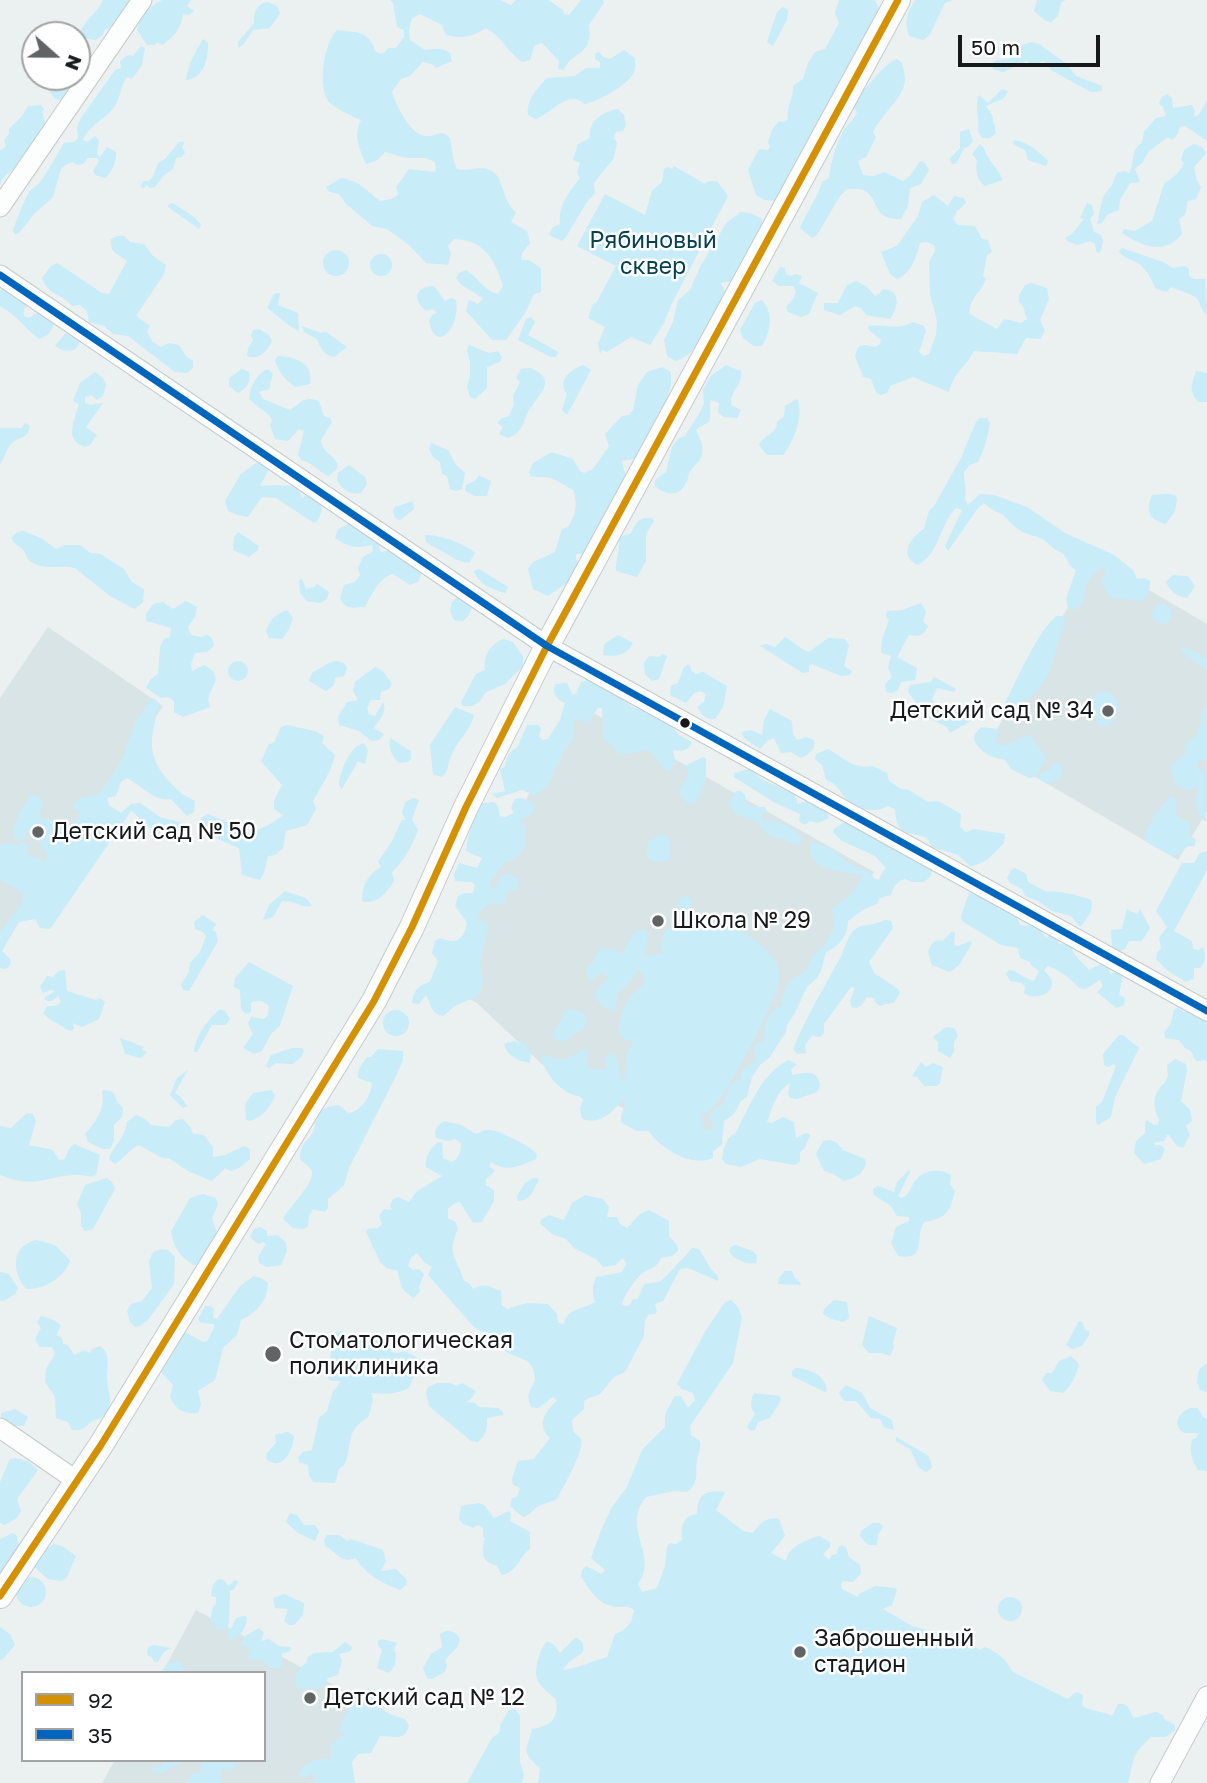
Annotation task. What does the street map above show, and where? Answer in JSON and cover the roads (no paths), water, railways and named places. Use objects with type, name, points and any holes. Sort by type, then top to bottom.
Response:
[{"type":"main road","points":[[0,1596],[77,1481],[374,1001],[412,927],[469,801],[547,646],[898,0]]},
{"type":"street","points":[[0,207],[142,0]]},
{"type":"street","points":[[0,275],[547,646],[1207,1011]]},
{"type":"street","points":[[0,1428],[77,1481]]},
{"type":"street","points":[[1160,1783],[1207,1696]]},
{"type":"place","name":"Детский сад № 34","points":[[1108,711]]},
{"type":"place","name":"Детский сад № 50","points":[[38,832]]},
{"type":"place","name":"Школа № 29","points":[[658,921]]},
{"type":"place","name":"Стоматологическая поликлиника","points":[[273,1354]]},
{"type":"place","name":"Заброшенный стадион","points":[[800,1652]]},
{"type":"place","name":"Детский сад № 12","points":[[310,1698]]},
{"type":"park label","name":"Рябиновый сквер","points":[[653,254]]}]
